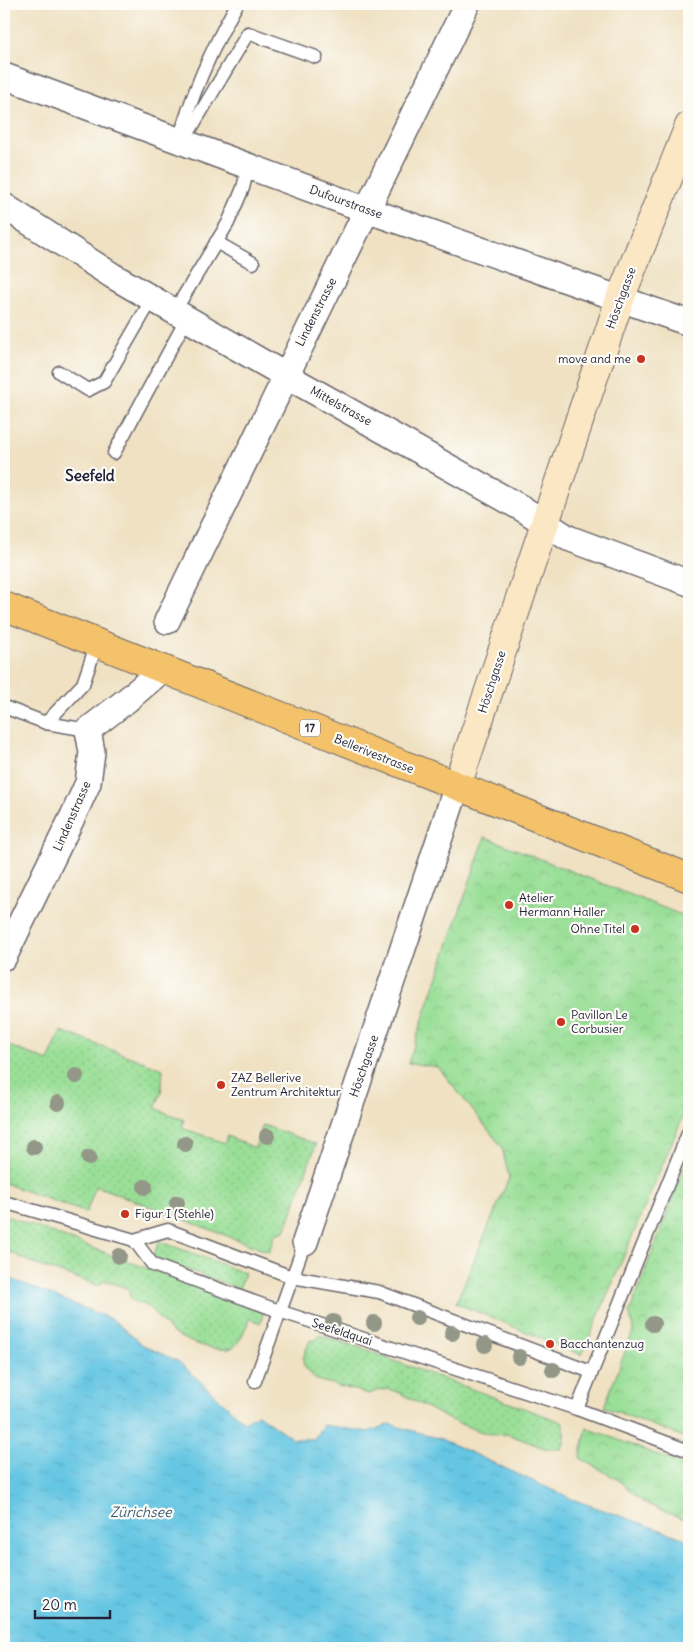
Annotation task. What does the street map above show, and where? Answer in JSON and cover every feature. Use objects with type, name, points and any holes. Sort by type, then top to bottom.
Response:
[{"type":"main road","name":"Höschgasse","points":[[457,786],[620,299],[689,126]]},
{"type":"main road","name":"Bellerivestrasse","points":[[4,606],[689,878]]},
{"type":"street","name":"Lindenstrasse","points":[[167,621],[467,4]]},
{"type":"street","name":"Dufourstrasse","points":[[4,76],[367,210],[689,323]]},
{"type":"street","name":"Mittelstrasse","points":[[4,206],[152,299],[515,504],[568,538],[689,583]]},
{"type":"street","points":[[88,730],[128,700],[164,669]]},
{"type":"street","name":"Lindenstrasse","points":[[4,957],[88,783],[92,752],[88,730]]},
{"type":"street","name":"Höschgasse","points":[[305,1242],[457,786]]},
{"type":"lane","points":[[181,142],[192,97],[217,40],[237,4]]},
{"type":"lane","points":[[181,142],[248,32],[316,57]]},
{"type":"lane","points":[[114,453],[216,242],[228,223],[243,188],[248,166]]},
{"type":"lane","points":[[216,242],[253,263]]},
{"type":"lane","points":[[59,372],[88,390],[104,382],[152,299]]},
{"type":"lane","points":[[46,723],[83,684],[97,643]]},
{"type":"lane","points":[[4,707],[46,723],[88,730]]},
{"type":"lane","points":[[577,1409],[689,1131]]},
{"type":"lane","points":[[4,1202],[134,1240],[168,1230],[292,1277],[379,1292],[591,1372]]},
{"type":"lane","name":"Seefeldquai","points":[[134,1240],[153,1265],[279,1311],[577,1409],[689,1451]]},
{"type":"lane","points":[[255,1381],[305,1242]]},
{"type":"green space","points":[[485,837],[689,918],[689,1102],[582,1355],[456,1303],[509,1178],[502,1147],[438,1067],[408,1063]]},
{"type":"green space","points":[[61,1031],[163,1069],[161,1094],[155,1108],[184,1120],[182,1128],[225,1143],[227,1136],[255,1148],[263,1125],[316,1144],[285,1231],[275,1234],[269,1252],[96,1186],[86,1213],[4,1183],[4,1044],[48,1061]]},
{"type":"green space","points":[[689,1154],[689,1439],[604,1407],[633,1331],[629,1314]]},
{"type":"green space","points":[[4,1215],[264,1312],[260,1323],[250,1318],[240,1340],[230,1349],[204,1346],[186,1340],[173,1333],[146,1305],[130,1298],[129,1289],[103,1280],[100,1286],[36,1265],[4,1249]]},
{"type":"green space","points":[[159,1241],[245,1273],[239,1289],[153,1257]]},
{"type":"green space","points":[[319,1335],[365,1349],[562,1422],[565,1436],[563,1446],[561,1449],[547,1449],[507,1434],[493,1435],[476,1430],[448,1419],[398,1392],[388,1389],[369,1394],[316,1380],[304,1366],[303,1358],[310,1340],[315,1341]]},
{"type":"green space","points":[[587,1428],[689,1467],[689,1521],[644,1503],[617,1479],[580,1458]]},
{"type":"water","name":"Zürichsee","points":[[4,1276],[113,1320],[143,1345],[179,1362],[244,1422],[258,1414],[293,1439],[314,1439],[323,1425],[368,1432],[389,1424],[441,1439],[572,1499],[689,1540],[689,1648],[4,1648]]},
{"type":"place","name":"move and me","points":[[641,359]]},
{"type":"place","name":"Atelier Hermann Haller","points":[[509,905]]},
{"type":"place","name":"Ohne Titel","points":[[635,929]]},
{"type":"place","name":"Pavillon Le Corbusier","points":[[561,1022]]},
{"type":"place","name":"ZAZ Bellerive Zentrum Architektur","points":[[221,1085]]},
{"type":"place","name":"Figur I (Stehle)","points":[[125,1214]]},
{"type":"place","name":"Bacchantenzug","points":[[550,1344]]},
{"type":"district","name":"Seefeld","points":[[90,476]]}]
